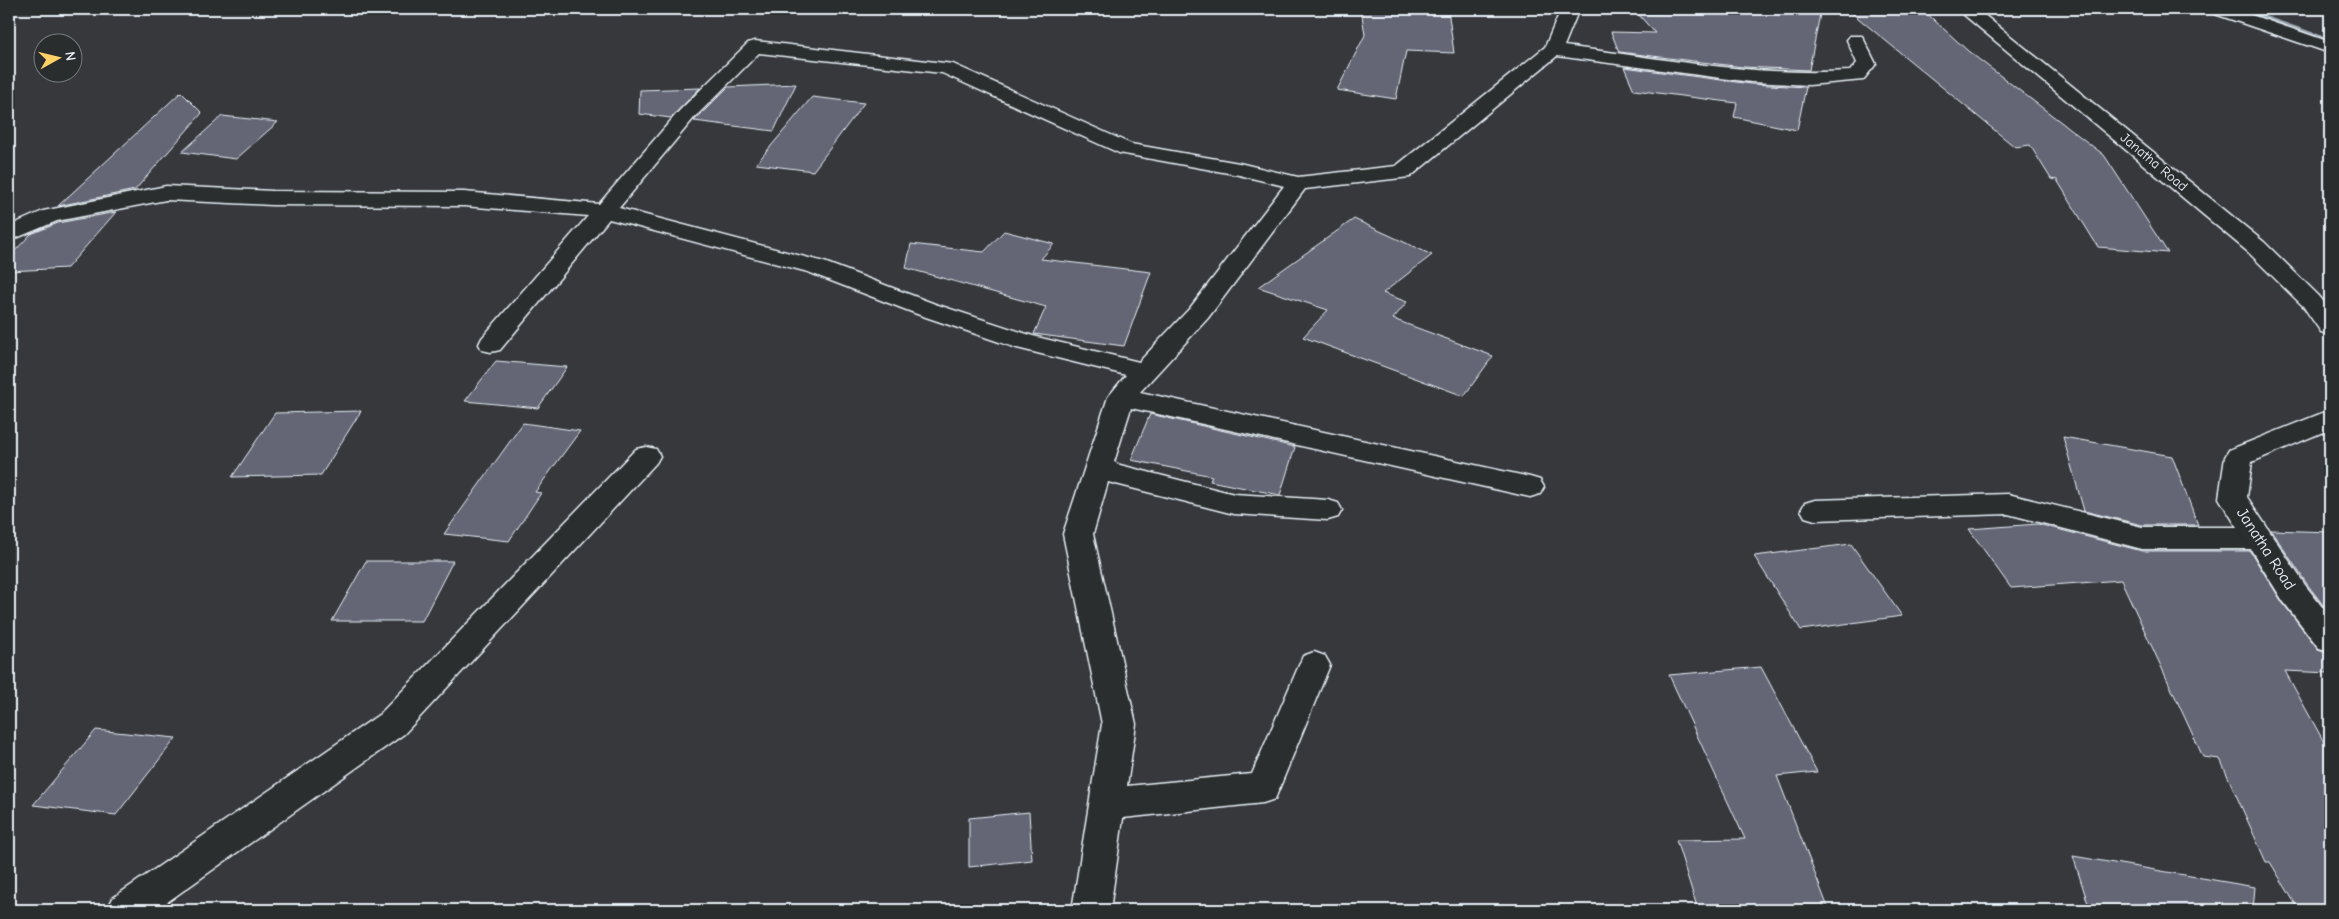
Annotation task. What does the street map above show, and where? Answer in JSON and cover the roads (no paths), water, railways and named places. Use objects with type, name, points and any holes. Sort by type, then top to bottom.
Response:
[{"type":"street","points":[[491,344],[687,114],[755,47],[946,68],[1126,150],[1239,169],[1298,184],[1402,172],[1552,50],[1570,9]]},
{"type":"street","name":"Janatha Road","points":[[1966,9],[2256,246],[2326,316]]},
{"type":"street","points":[[2218,9],[2330,48]]},
{"type":"street","points":[[1552,50],[1751,76],[1809,79],[1856,76],[1867,64],[1856,40]]},
{"type":"street","points":[[1091,910],[1119,724],[1078,534],[1121,397],[1199,313],[1298,184]]},
{"type":"street","points":[[9,234],[51,216],[166,193],[272,198],[464,199],[604,211],[816,267],[926,309],[1026,342],[1145,372]]},
{"type":"street","points":[[1121,397],[1530,487]]},
{"type":"street","name":"Janatha Road","points":[[2330,419],[2239,456],[2234,498],[2294,593],[2330,639]]},
{"type":"street","points":[[126,910],[392,724],[646,456]]},
{"type":"street","points":[[1099,466],[1112,473],[1234,504],[1328,510]]},
{"type":"street","points":[[1815,510],[2008,504],[2142,538],[2258,538]]},
{"type":"street","points":[[1106,804],[1263,788],[1314,665]]},
{"type":"waterway","points":[[2236,9],[2330,42]]}]
